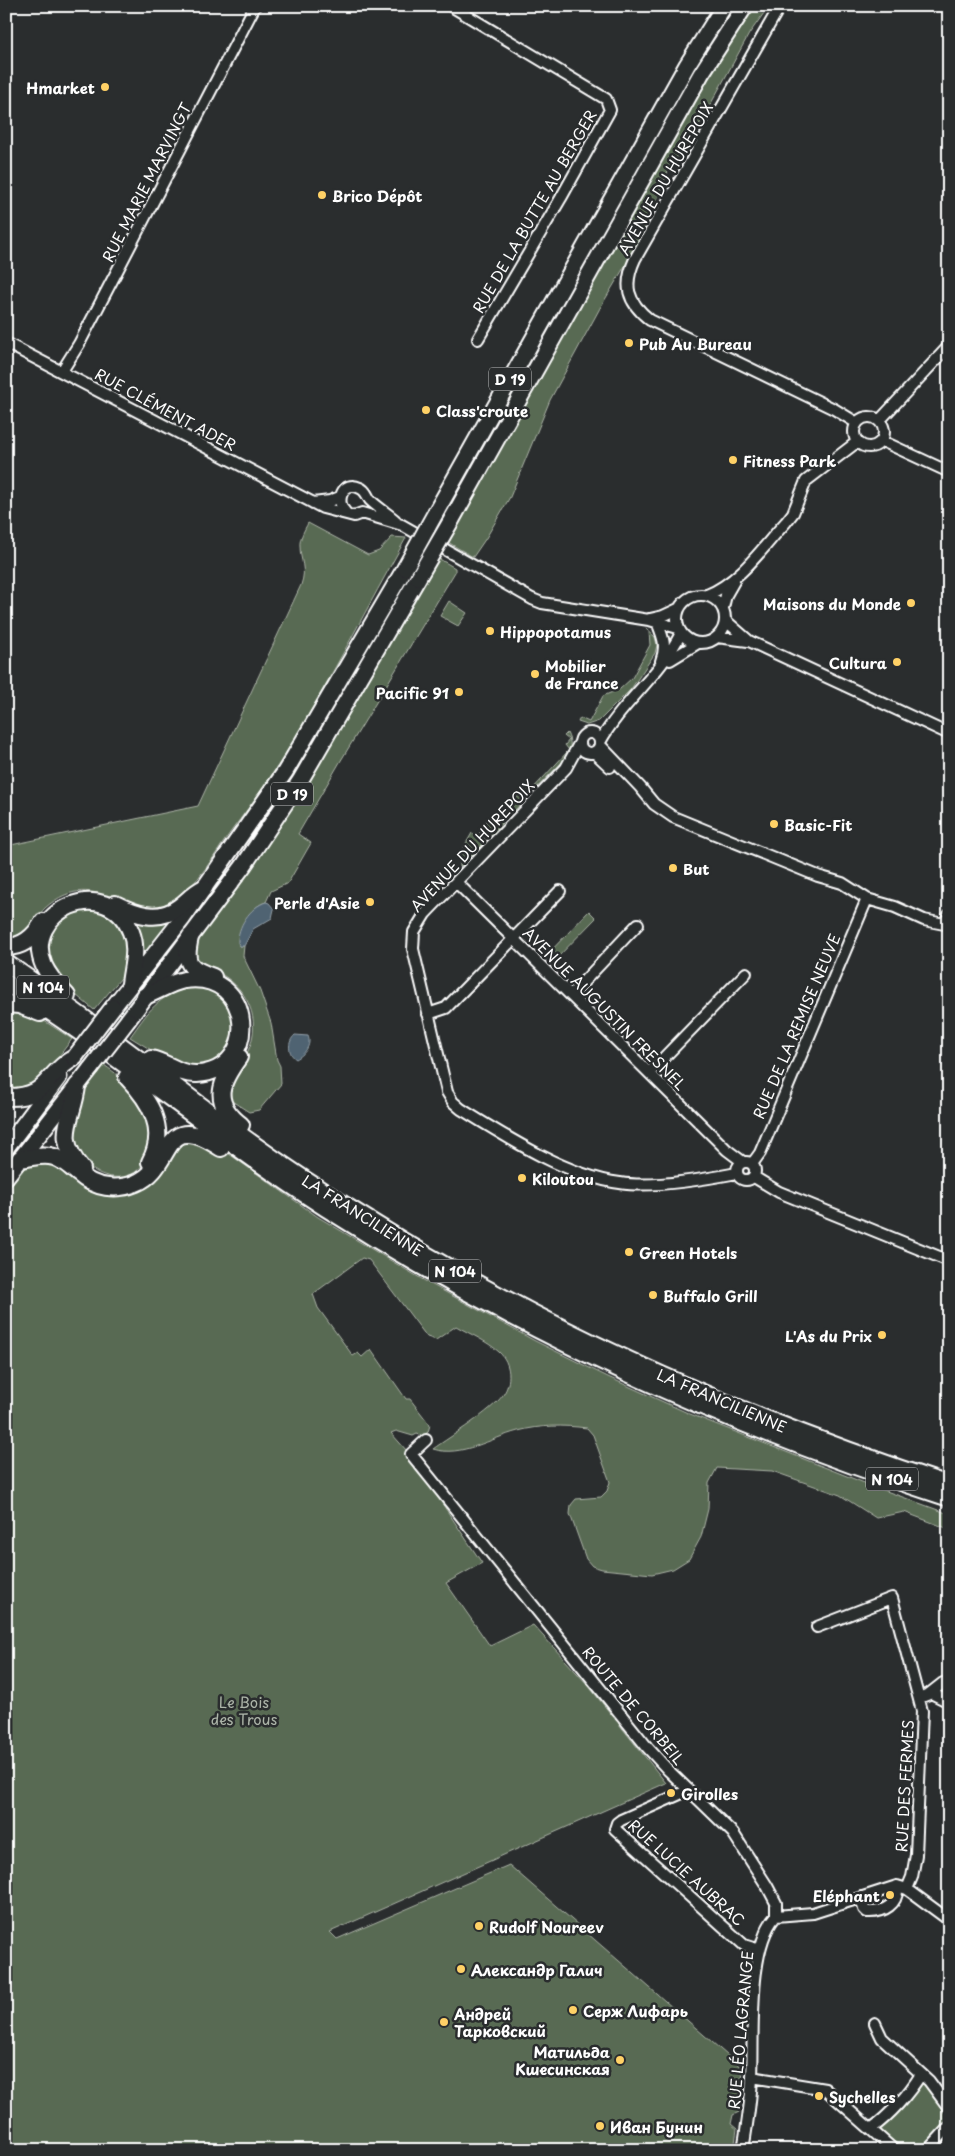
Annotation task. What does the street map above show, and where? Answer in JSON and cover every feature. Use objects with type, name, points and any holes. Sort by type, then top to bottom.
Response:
[{"type":"highway","points":[[6,947],[15,947],[28,940],[37,933],[52,911],[74,898],[100,898],[129,911],[156,916],[172,912],[180,907],[192,894],[204,888]]},
{"type":"highway","points":[[78,1013],[66,995],[52,980],[42,957],[42,937],[45,930],[56,914],[66,906],[86,901],[99,902],[116,910],[125,919],[132,933],[135,957],[130,984]]},
{"type":"highway","points":[[190,937],[186,954],[189,964],[199,972],[220,980],[232,989],[247,1013],[248,1030],[245,1044],[223,1080],[221,1099],[231,1117],[248,1131],[255,1145]]},
{"type":"highway","name":"LA FRANCILIENNE","points":[[6,963],[78,1013],[255,1145],[375,1224],[480,1285],[565,1330],[726,1403],[863,1456],[949,1485]]},
{"type":"highway","points":[[138,1057],[155,1060],[183,1073],[197,1074],[212,1071],[225,1063],[233,1054],[242,1027],[237,1003],[229,992],[217,984],[201,980],[174,982],[146,996]]},
{"type":"highway","name":"LA FRANCILIENNE","points":[[6,983],[57,1016],[325,1208],[442,1278],[558,1341],[696,1404],[836,1460],[949,1498]]},
{"type":"highway","points":[[6,1004],[19,1005],[39,1013],[57,1016]]},
{"type":"highway","points":[[6,1097],[30,1095],[41,1089],[64,1063],[74,1058]]},
{"type":"highway","points":[[77,1086],[66,1129],[68,1150],[74,1160],[90,1176],[115,1181],[131,1179],[141,1174],[153,1157],[157,1143],[158,1128],[150,1104],[143,1093],[126,1076],[124,1065]]},
{"type":"highway","points":[[20,1159],[42,1155],[53,1156],[63,1161],[90,1182],[105,1187],[120,1187],[137,1183],[149,1175],[175,1138],[193,1133],[215,1144],[263,1174],[279,1176]]},
{"type":"highway","points":[[836,1460],[854,1474],[949,1507]]},
{"type":"highway","points":[[924,1477],[939,1474],[949,1476]]},
{"type":"main road","name":"D 19","points":[[74,1058],[204,888],[285,772],[436,512],[687,65],[724,6]]},
{"type":"main road","name":"D 19","points":[[77,1086],[110,1045],[244,865],[300,781],[451,521],[701,74],[744,6]]},
{"type":"main road","points":[[6,1148],[74,1058]]},
{"type":"main road","points":[[6,1177],[77,1086]]},
{"type":"street","name":"RUE MARIE MARVINGT","points":[[62,371],[79,344],[255,6]]},
{"type":"street","name":"RUE DE LA BUTTE AU BERGER","points":[[450,6],[606,99],[610,110],[478,339]]},
{"type":"street","name":"AVENUE DU HUREPOIX","points":[[780,6],[635,259],[629,273],[628,286],[630,298],[638,311],[650,320],[834,409],[857,423]]},
{"type":"street","name":"RUE CLÉMENT ADER","points":[[6,343],[312,503],[330,511],[354,516],[362,513],[402,526]]},
{"type":"street","points":[[878,420],[949,346]]},
{"type":"street","points":[[869,417],[878,420],[884,431],[882,441],[870,448],[861,446],[854,434],[857,423],[869,417]]},
{"type":"street","points":[[882,441],[949,472]]},
{"type":"street","points":[[737,576],[726,595],[723,608],[725,620],[723,629],[717,637],[705,643],[698,643],[692,641],[680,631],[676,622],[678,609],[682,603],[693,595],[707,595],[720,590],[737,576],[793,513],[806,481],[857,442]]},
{"type":"street","name":"RUE CLÉMENT ADER","points":[[312,503],[330,501],[340,497],[346,488],[354,486],[363,489],[369,498],[402,526],[532,599],[542,603],[653,621],[680,631]]},
{"type":"street","points":[[340,497],[340,506],[346,513]]},
{"type":"street","points":[[362,513],[368,507],[369,498]]},
{"type":"street","points":[[707,595],[723,608]]},
{"type":"street","name":"RUE CLÉMENT ADER","points":[[653,621],[678,609]]},
{"type":"street","points":[[725,620],[749,641],[949,734]]},
{"type":"street","points":[[653,621],[664,639],[665,646],[658,670]]},
{"type":"street","name":"AVENUE DU HUREPOIX","points":[[658,670],[680,631]]},
{"type":"street","points":[[717,637],[749,641]]},
{"type":"street","name":"AVENUE DU HUREPOIX","points":[[698,643],[679,653],[658,670],[617,714],[596,748],[566,768],[421,919],[414,932],[414,957],[447,1092],[453,1102],[467,1112],[531,1150],[594,1177],[619,1183],[640,1184],[722,1176],[744,1167]]},
{"type":"street","name":"AVENUE DU HUREPOIX","points":[[590,732],[617,714]]},
{"type":"street","points":[[596,748],[583,751],[579,744],[582,736],[590,732],[597,736],[596,748],[636,792],[673,817],[818,876],[842,883],[867,898],[895,907],[924,920],[947,922]]},
{"type":"street","name":"AVENUE DU HUREPOIX","points":[[566,768],[579,744]]},
{"type":"street","name":"AVENUE AUGUSTIN FRESNEL","points":[[456,882],[744,1167]]},
{"type":"street","points":[[428,1014],[446,1008],[560,891]]},
{"type":"street","name":"RUE DE LA REMISE NEUVE","points":[[744,1167],[760,1153],[867,898]]},
{"type":"street","points":[[570,995],[638,924]]},
{"type":"street","points":[[649,1073],[746,973]]},
{"type":"street","points":[[744,1167],[779,1192],[949,1261]]},
{"type":"street","name":"ROUTE DE CORBEIL","points":[[426,1440],[411,1454],[647,1747],[664,1767],[732,1833],[749,1857],[776,1903],[776,1916]]},
{"type":"street","name":"RUE DES FERMES","points":[[817,1627],[892,1598],[922,1711],[914,1867],[907,1889]]},
{"type":"street","points":[[919,1698],[931,1693],[943,1683]]},
{"type":"street","points":[[931,1693],[949,1702]]},
{"type":"street","name":"RUE LUCIE AUBRAC","points":[[689,1790],[621,1820],[616,1823],[615,1830],[744,1944],[760,1950]]},
{"type":"street","points":[[861,1897],[864,1909],[867,1912],[876,1912],[891,1906],[896,1896],[897,1886]]},
{"type":"street","points":[[776,1916],[814,1914],[897,1886],[907,1889],[949,1920]]},
{"type":"street","name":"RUE LÉO LAGRANGE","points":[[743,2150],[752,2077],[753,2016],[760,1950],[766,1930],[776,1916]]},
{"type":"street","points":[[875,2023],[882,2038],[921,2074],[949,2108]]},
{"type":"street","points":[[871,2129],[879,2123],[921,2074]]},
{"type":"street","points":[[752,2077],[825,2089],[894,2150]]},
{"type":"street","points":[[928,2150],[949,2127]]},
{"type":"green space","points":[[755,6],[769,6],[749,34],[685,151],[672,161],[652,213],[635,249],[600,308],[550,400],[510,497],[473,557],[446,541],[648,182],[735,34]]},
{"type":"green space","points":[[308,523],[368,555],[379,551],[392,537],[406,538],[336,667],[292,743],[205,869],[181,896],[172,903],[157,909],[142,909],[98,893],[81,891],[64,895],[45,908],[26,935],[6,940],[6,846],[198,806],[301,585],[303,569],[300,543]]},
{"type":"green space","points":[[436,557],[455,568],[455,572],[298,834],[311,843],[288,883],[271,891],[266,902],[254,909],[247,920],[240,946],[244,946],[243,956],[260,991],[271,1023],[277,1060],[280,1066],[281,1084],[259,1110],[249,1112],[227,1098],[227,1092],[250,1047],[253,1037],[253,1017],[250,1007],[239,989],[231,981],[195,960],[195,945],[265,848],[312,776]]},
{"type":"green space","points":[[449,601],[467,613],[458,626],[440,616]]},
{"type":"green space","points":[[644,627],[655,637],[657,645],[655,653],[631,689],[599,721],[587,725],[578,722],[580,718],[589,722],[603,696],[620,689],[632,678],[650,645],[649,632]]},
{"type":"green space","points":[[567,733],[570,740],[570,746],[569,752],[565,759],[514,811],[508,809],[524,789],[529,793],[569,750],[565,745],[569,740],[564,736]]},
{"type":"green space","points":[[501,816],[503,822],[491,835],[486,833],[483,837],[486,841],[460,867],[460,854],[472,833],[478,836],[489,817],[497,822]]},
{"type":"green space","points":[[97,909],[111,915],[126,938],[127,967],[121,978],[94,1010],[52,975],[46,940],[67,912]]},
{"type":"green space","points":[[589,911],[596,918],[551,964],[545,957]]},
{"type":"green space","points":[[172,919],[172,923],[144,959],[141,959],[132,924],[134,920]]},
{"type":"green space","points":[[188,986],[201,986],[230,1001],[237,1036],[221,1059],[200,1067],[171,1062],[130,1037],[154,1006],[161,1000]]},
{"type":"green space","points":[[6,1008],[32,1013],[72,1039],[38,1084],[6,1093]]},
{"type":"green space","points":[[104,1065],[130,1087],[138,1099],[151,1129],[152,1136],[144,1163],[135,1172],[123,1177],[111,1177],[98,1173],[87,1165],[78,1154],[72,1140],[80,1099]]},
{"type":"green space","name":"Le Bois des Trous","points":[[175,1138],[215,1144],[318,1217],[425,1281],[535,1341],[608,1377],[690,1414],[867,1484],[949,1514],[949,1529],[904,1512],[876,1518],[840,1495],[772,1471],[717,1468],[709,1483],[708,1509],[701,1537],[689,1559],[673,1569],[652,1574],[602,1569],[592,1566],[586,1559],[570,1514],[571,1505],[576,1499],[601,1497],[607,1491],[610,1482],[593,1435],[587,1428],[561,1426],[535,1428],[508,1434],[465,1449],[444,1451],[433,1449],[481,1416],[503,1395],[508,1384],[509,1373],[503,1356],[489,1344],[456,1326],[436,1340],[427,1337],[369,1260],[362,1258],[313,1294],[318,1308],[353,1356],[358,1353],[362,1357],[371,1349],[406,1399],[410,1399],[430,1425],[428,1432],[423,1436],[417,1434],[413,1436],[396,1431],[391,1433],[407,1451],[482,1563],[446,1583],[490,1646],[533,1625],[587,1684],[666,1783],[330,1932],[337,1939],[509,1865],[743,2069],[739,2112],[733,2115],[731,2124],[737,2129],[734,2150],[6,2150],[6,1191],[32,1158],[42,1155],[79,1175],[137,1183]]},
{"type":"green space","points":[[922,2080],[949,2115],[949,2122],[923,2150],[900,2150],[877,2130]]},
{"type":"water","points":[[266,902],[274,909],[272,918],[253,929],[244,946],[240,946],[238,937],[242,924],[255,908]]},
{"type":"water","points":[[295,1035],[308,1036],[309,1039],[306,1049],[296,1059],[290,1051],[290,1044]]},
{"type":"place","name":"Hmarket","points":[[105,87]]},
{"type":"place","name":"Brico Dépôt","points":[[322,195]]},
{"type":"place","name":"Pub Au Bureau","points":[[629,343]]},
{"type":"place","name":"Class'croute","points":[[426,410]]},
{"type":"place","name":"Fitness Park","points":[[733,460]]},
{"type":"place","name":"Maisons du Monde","points":[[911,603]]},
{"type":"place","name":"Hippopotamus","points":[[490,631]]},
{"type":"place","name":"Cultura","points":[[897,662]]},
{"type":"place","name":"Mobilier de France","points":[[535,674]]},
{"type":"place","name":"Pacific 91","points":[[459,692]]},
{"type":"place","name":"Basic-Fit","points":[[774,824]]},
{"type":"place","name":"But","points":[[673,868]]},
{"type":"place","name":"Perle d'Asie","points":[[370,902]]},
{"type":"place","name":"Kiloutou","points":[[522,1178]]},
{"type":"place","name":"Green Hotels","points":[[629,1252]]},
{"type":"place","name":"Buffalo Grill","points":[[653,1295]]},
{"type":"place","name":"L'As du Prix","points":[[882,1335]]},
{"type":"place","name":"Girolles","points":[[671,1793]]},
{"type":"place","name":"Eléphant","points":[[890,1895]]},
{"type":"place","name":"Rudolf Noureev","points":[[479,1926]]},
{"type":"place","name":"Александр Галич","points":[[461,1969]]},
{"type":"place","name":"Серж Лифарь","points":[[573,2010]]},
{"type":"place","name":"Андрей Тарковский","points":[[444,2022]]},
{"type":"place","name":"Матильда Кшесинская","points":[[620,2060]]},
{"type":"place","name":"Sychelles","points":[[819,2096]]},
{"type":"place","name":"Иван Бунин","points":[[600,2126]]}]
